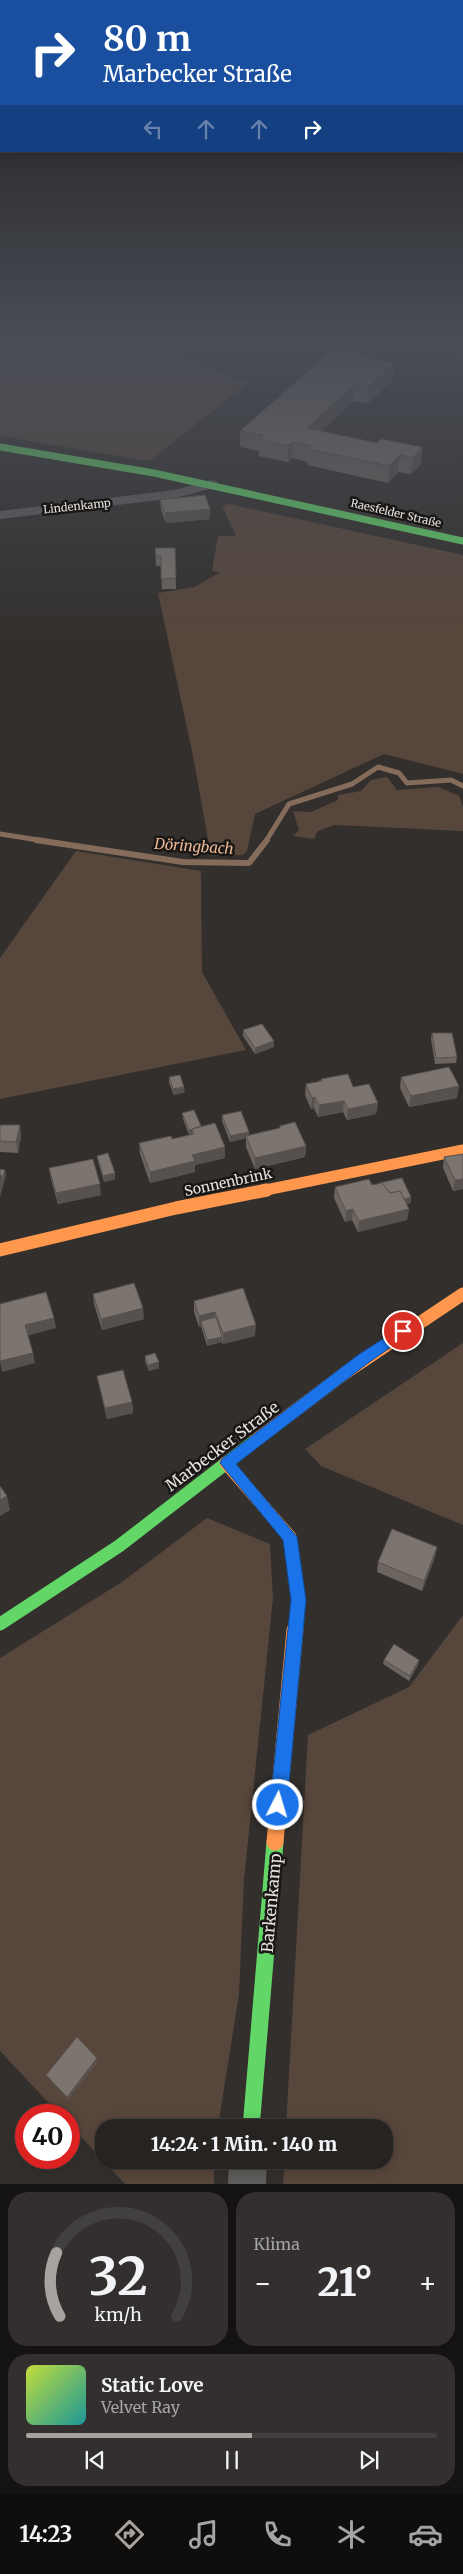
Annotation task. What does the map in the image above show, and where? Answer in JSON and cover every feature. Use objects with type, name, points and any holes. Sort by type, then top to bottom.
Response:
[{"type":"main road","name":"Raesfelder Straße","points":[[0,447],[93,461],[211,484],[463,541]]},
{"type":"main road","name":"Sonnenbrink","points":[[0,1250],[176,1208],[463,1150]]},
{"type":"main road","name":"Marbecker Straße","points":[[0,1624],[95,1562],[363,1359],[463,1294]]},
{"type":"main road","name":"Barkenkamp","points":[[226,1463],[290,1537],[298,1600],[286,1709],[252,2119]]},
{"type":"street","name":"Lindenkamp","points":[[0,514],[176,494],[211,484]]},
{"type":"street","points":[[248,2169],[248,2184]]},
{"type":"shaded area","points":[[41,443],[172,443],[149,461]]},
{"type":"shaded area","points":[[229,504],[463,555],[463,774],[384,754],[255,814],[247,851],[243,855],[211,856],[193,756],[158,593],[194,587],[221,572],[212,571],[218,536],[236,536],[222,506]]},
{"type":"shaded area","points":[[387,777],[397,790],[439,787],[459,796],[463,807],[463,831],[334,825],[318,831],[314,839],[293,836],[299,830],[293,811],[311,812],[338,800],[338,795],[361,791],[371,780]]},
{"type":"shaded area","points":[[76,851],[201,871],[202,972],[246,1050],[0,1099],[0,958]]},
{"type":"shaded area","points":[[463,1343],[463,1525],[321,1466],[305,1449]]},
{"type":"shaded area","points":[[207,1518],[270,1544],[273,1598],[244,1880],[239,1994],[219,2119],[95,2119],[95,2152],[80,2136],[80,2104],[50,2104],[0,2051],[0,1658],[122,1582]]},
{"type":"shaded area","points":[[463,1615],[463,2184],[283,2184],[284,2169],[393,2169],[393,2119],[286,2119],[308,1735],[409,1687]]},
{"type":"shaded area","points":[[111,2169],[214,2169],[214,2184],[125,2184]]},
{"type":"building","points":[[276,443],[291,443],[288,446]]},
{"type":"building","points":[[296,443],[401,443],[422,447],[413,458],[400,455],[389,466],[308,449],[311,446]]},
{"type":"building","points":[[205,495],[210,509],[165,513],[160,500]]},
{"type":"building","points":[[155,548],[175,548],[176,578],[161,579],[161,556],[156,556]]},
{"type":"building","points":[[262,1024],[274,1041],[255,1048],[243,1030]]},
{"type":"building","points":[[432,1033],[452,1033],[457,1057],[436,1058]]},
{"type":"building","points":[[449,1067],[459,1086],[411,1096],[401,1077]]},
{"type":"building","points":[[348,1074],[353,1087],[369,1084],[378,1103],[348,1109],[344,1101],[319,1105],[315,1097],[312,1098],[306,1084]]},
{"type":"building","points":[[180,1075],[184,1087],[173,1089],[169,1077]]},
{"type":"building","points":[[194,1110],[201,1126],[189,1130],[182,1113]]},
{"type":"building","points":[[241,1111],[249,1132],[230,1136],[222,1115]]},
{"type":"building","points":[[295,1122],[306,1146],[255,1158],[246,1136],[280,1128],[280,1126]]},
{"type":"building","points":[[215,1123],[225,1147],[192,1155],[195,1161],[150,1172],[139,1143],[171,1136],[172,1139],[194,1134],[192,1129]]},
{"type":"building","points":[[0,1125],[20,1125],[16,1142],[0,1141]]},
{"type":"building","points":[[108,1153],[115,1173],[103,1176],[97,1156]]},
{"type":"building","points":[[463,1154],[463,1179],[455,1180],[444,1157]]},
{"type":"building","points":[[93,1159],[100,1184],[56,1193],[49,1168]]},
{"type":"building","points":[[0,1169],[5,1170],[2,1180],[0,1175]]},
{"type":"building","points":[[402,1178],[411,1197],[404,1199],[400,1191],[390,1193],[382,1183],[379,1183]]},
{"type":"building","points":[[369,1179],[372,1185],[382,1183],[390,1193],[400,1191],[409,1209],[359,1221],[353,1209],[346,1211],[335,1187]]},
{"type":"building","points":[[134,1283],[143,1308],[101,1319],[93,1294]]},
{"type":"building","points":[[243,1288],[256,1325],[223,1333],[215,1312],[199,1316],[194,1301]]},
{"type":"building","points":[[46,1292],[54,1318],[25,1325],[33,1353],[0,1361],[0,1304]]},
{"type":"building","points":[[216,1317],[222,1337],[207,1340],[201,1321]]},
{"type":"building","points":[[155,1353],[159,1362],[148,1365],[145,1356]]},
{"type":"building","points":[[123,1370],[132,1402],[105,1408],[97,1376]]},
{"type":"building","points":[[0,1486],[7,1496],[0,1500]]},
{"type":"building","points":[[392,1529],[437,1547],[424,1581],[378,1562]]},
{"type":"building","points":[[394,1644],[419,1660],[410,1676],[384,1660]]},
{"type":"building","points":[[77,2037],[97,2058],[67,2097],[46,2075]]},
{"type":"waterway","name":"Döringbach","points":[[266,841],[289,804],[352,784],[378,767],[399,773],[407,783],[451,780],[463,786]]},
{"type":"waterway","name":"Döringbach","points":[[0,834],[45,841]]},
{"type":"waterway","name":"Döringbach","points":[[36,840],[183,862],[249,863],[267,840]]},
{"type":"traffic: fast","points":[[0,447],[154,473],[463,541]]},
{"type":"traffic: fast","points":[[0,1624],[119,1546],[255,1441]]},
{"type":"traffic: fast","points":[[252,2119],[275,1842]]},
{"type":"traffic: slow","points":[[0,1250],[176,1208],[463,1150]]},
{"type":"traffic: slow","points":[[255,1441],[345,1373],[463,1294]]},
{"type":"traffic: slow","points":[[226,1463],[290,1537],[298,1600],[275,1842]]},
{"type":"route","points":[[278,1805],[298,1600],[290,1537],[226,1463],[403,1331]]}]
